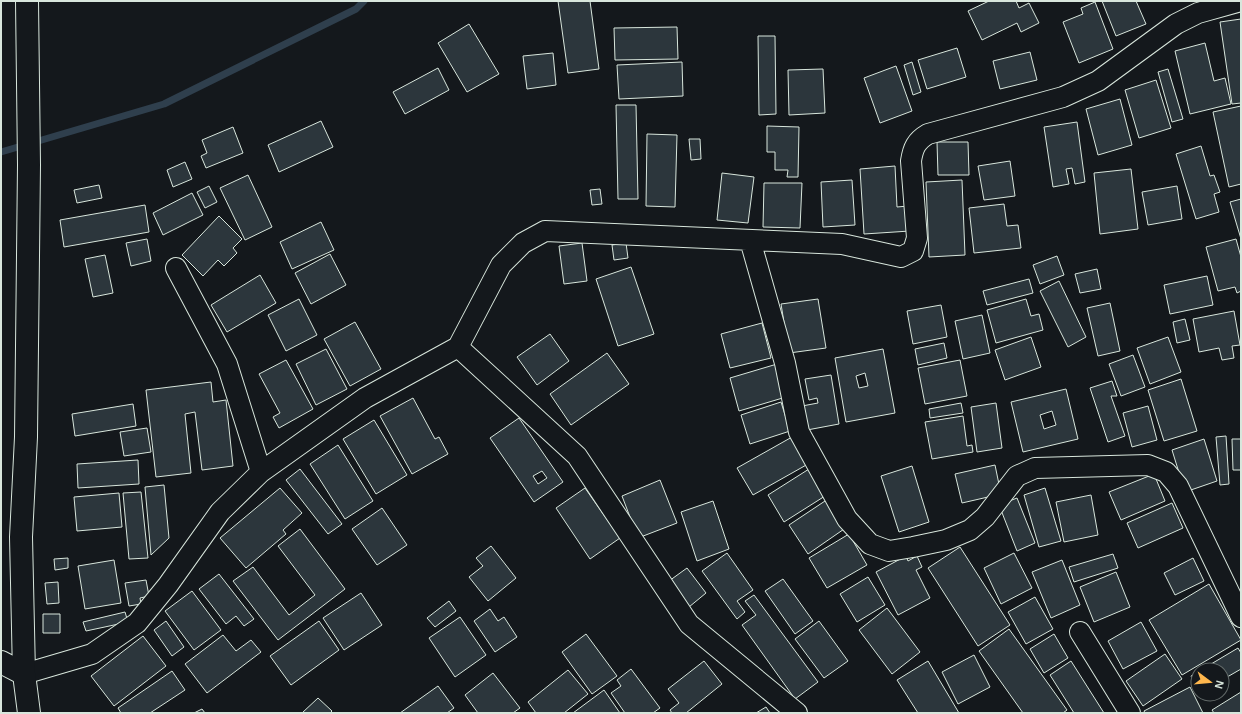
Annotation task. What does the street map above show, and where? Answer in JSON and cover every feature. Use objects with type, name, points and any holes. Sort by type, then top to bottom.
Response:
[{"type":"main road","points":[[27,1],[29,165],[26,436],[21,537],[24,674],[29,713]]},
{"type":"main road","points":[[1,662],[24,674]]},
{"type":"street","points":[[24,674],[92,654],[137,623],[168,585],[220,512],[261,472],[365,398],[458,347],[501,265],[523,243],[546,231],[842,244],[901,257],[913,250],[916,238],[911,161],[913,149],[918,140],[928,134],[1063,97],[1098,81],[1176,24],[1198,13],[1241,1]]},
{"type":"street","points":[[750,240],[785,363],[799,432],[847,519],[870,544],[889,550],[913,547],[946,540],[970,530],[985,517],[1017,476],[1035,468],[1148,464],[1166,472],[1178,486],[1241,616]]},
{"type":"street","points":[[176,268],[227,364],[261,472]]},
{"type":"street","points":[[458,347],[576,456],[689,624],[797,713]]},
{"type":"street","points":[[1080,632],[1130,713]]},
{"type":"building","points":[[558,1],[590,1],[599,69],[568,73]]},
{"type":"building","points":[[989,1],[1016,1],[1019,8],[1029,3],[1039,23],[1021,32],[1017,23],[982,40],[968,11]]},
{"type":"building","points":[[1102,1],[1136,1],[1146,24],[1116,36]]},
{"type":"building","points":[[1095,2],[1113,49],[1079,63],[1063,22],[1083,14],[1081,8]]},
{"type":"building","points":[[1241,19],[1241,103],[1232,104],[1220,22]]},
{"type":"building","points":[[469,24],[499,74],[467,92],[438,43]]},
{"type":"building","points":[[677,27],[678,59],[615,60],[614,28]]},
{"type":"building","points":[[758,36],[775,36],[776,114],[759,115]]},
{"type":"building","points":[[1205,43],[1214,81],[1225,78],[1231,104],[1190,114],[1175,51]]},
{"type":"building","points":[[957,48],[966,77],[927,89],[918,60]]},
{"type":"building","points":[[1030,52],[1037,80],[1000,89],[993,61]]},
{"type":"building","points":[[553,53],[556,85],[527,89],[523,56]]},
{"type":"building","points":[[682,62],[683,96],[619,99],[617,65]]},
{"type":"building","points":[[912,62],[921,92],[913,95],[904,65]]},
{"type":"building","points":[[896,66],[912,111],[880,123],[864,78]]},
{"type":"building","points":[[438,68],[449,90],[405,114],[393,92]]},
{"type":"building","points":[[823,69],[825,113],[789,115],[788,70]]},
{"type":"building","points":[[1168,69],[1183,119],[1172,122],[1158,72]]},
{"type":"building","points":[[1156,80],[1171,128],[1139,138],[1125,90]]},
{"type":"building","points":[[1120,99],[1132,145],[1098,155],[1086,109]]},
{"type":"building","points":[[616,105],[636,105],[638,199],[618,199]]},
{"type":"building","points":[[1241,106],[1241,184],[1229,187],[1213,112]]},
{"type":"building","points":[[321,121],[333,147],[279,172],[268,145]]},
{"type":"building","points":[[1077,122],[1085,182],[1075,184],[1072,168],[1066,169],[1069,184],[1053,187],[1044,127]]},
{"type":"building","points":[[767,126],[799,127],[798,177],[787,177],[788,170],[775,170],[775,152],[767,152]]},
{"type":"building","points":[[233,127],[243,153],[206,168],[201,156],[207,153],[202,140]]},
{"type":"building","points":[[647,134],[677,135],[675,207],[646,206]]},
{"type":"building","points":[[689,139],[700,139],[701,159],[691,160]]},
{"type":"building","points":[[937,142],[968,142],[969,175],[938,175]]},
{"type":"building","points":[[1201,146],[1210,176],[1214,175],[1220,192],[1214,194],[1219,212],[1196,219],[1176,154]]},
{"type":"building","points":[[1010,161],[1015,196],[984,200],[978,166]]},
{"type":"building","points":[[185,162],[192,179],[173,187],[167,170]]},
{"type":"building","points":[[895,166],[897,207],[908,206],[910,231],[864,234],[860,169]]},
{"type":"building","points":[[1131,169],[1138,229],[1100,234],[1094,173]]},
{"type":"building","points":[[722,173],[754,177],[748,223],[717,220]]},
{"type":"building","points":[[248,175],[272,227],[245,240],[220,188]]},
{"type":"building","points":[[852,180],[855,225],[823,227],[821,182]]},
{"type":"building","points":[[962,180],[965,255],[929,257],[926,182]]},
{"type":"building","points":[[764,183],[802,183],[800,228],[763,227]]},
{"type":"building","points":[[99,185],[102,198],[77,203],[74,190]]},
{"type":"building","points":[[209,186],[217,202],[205,208],[197,192]]},
{"type":"building","points":[[1177,186],[1182,219],[1148,225],[1142,192]]},
{"type":"building","points":[[600,189],[602,204],[592,205],[590,190]]},
{"type":"building","points":[[192,193],[203,215],[163,235],[153,213]]},
{"type":"building","points":[[1241,199],[1241,239],[1230,202]]},
{"type":"building","points":[[1004,204],[1007,226],[1018,225],[1021,248],[974,253],[969,208]]},
{"type":"building","points":[[145,205],[149,232],[64,247],[60,220]]},
{"type":"building","points":[[219,216],[242,239],[233,248],[237,253],[224,266],[218,260],[203,276],[182,255]]},
{"type":"building","points":[[321,222],[334,250],[292,269],[280,242]]},
{"type":"building","points":[[147,239],[151,261],[131,266],[126,243]]},
{"type":"building","points":[[1236,239],[1241,257],[1241,291],[1237,293],[1235,287],[1218,291],[1206,247]]},
{"type":"building","points":[[582,243],[587,281],[564,284],[559,246]]},
{"type":"building","points":[[626,243],[628,258],[614,260],[612,245]]},
{"type":"building","points":[[330,254],[346,285],[311,304],[295,273]]},
{"type":"building","points":[[105,255],[113,293],[93,297],[85,259]]},
{"type":"building","points":[[1057,256],[1064,275],[1040,284],[1033,265]]},
{"type":"building","points":[[631,267],[654,334],[618,346],[596,279]]},
{"type":"building","points":[[1097,269],[1101,289],[1080,293],[1075,274]]},
{"type":"building","points":[[260,275],[276,303],[227,332],[211,305]]},
{"type":"building","points":[[1207,276],[1213,305],[1170,314],[1164,285]]},
{"type":"building","points":[[1029,279],[1033,293],[987,305],[983,291]]},
{"type":"building","points":[[1059,281],[1086,337],[1068,347],[1040,291]]},
{"type":"building","points":[[299,299],[317,335],[286,351],[268,315]]},
{"type":"building","points":[[818,299],[826,348],[789,353],[781,304]]},
{"type":"building","points":[[1026,299],[1031,316],[1039,314],[1043,330],[996,343],[987,310]]},
{"type":"building","points":[[1110,303],[1120,351],[1098,356],[1087,308]]},
{"type":"building","points":[[941,305],[947,337],[913,344],[907,311]]},
{"type":"building","points":[[1234,311],[1240,345],[1232,346],[1234,358],[1222,360],[1219,348],[1199,352],[1193,319]]},
{"type":"building","points":[[982,315],[990,353],[963,359],[955,321]]},
{"type":"building","points":[[1185,319],[1190,340],[1177,343],[1173,322]]},
{"type":"building","points":[[355,322],[381,369],[350,386],[324,339]]},
{"type":"building","points":[[762,323],[771,358],[730,368],[721,334]]},
{"type":"building","points":[[550,334],[569,361],[537,385],[517,357]]},
{"type":"building","points":[[1031,337],[1041,367],[1005,380],[995,350]]},
{"type":"building","points":[[1168,337],[1181,372],[1150,384],[1137,348]]},
{"type":"building","points":[[944,343],[947,358],[918,365],[915,349]]},
{"type":"building","points":[[326,349],[347,389],[316,405],[296,364]]},
{"type":"building","points":[[883,349],[895,413],[846,422],[835,358]],"holes":[[[865,373],[868,386],[859,388],[856,376]]]},
{"type":"building","points":[[607,353],[629,384],[571,425],[550,394]]},
{"type":"building","points":[[1133,355],[1145,387],[1121,396],[1109,364]]},
{"type":"building","points":[[286,360],[313,409],[279,428],[273,417],[280,413],[259,374]]},
{"type":"building","points":[[960,360],[967,396],[925,404],[918,368]]},
{"type":"building","points":[[777,364],[786,397],[739,411],[730,378]]},
{"type":"building","points":[[831,375],[839,424],[807,430],[802,406],[818,403],[817,398],[809,400],[805,379]]},
{"type":"building","points":[[1181,379],[1197,431],[1164,441],[1148,390]]},
{"type":"building","points":[[1112,381],[1117,396],[1111,396],[1125,436],[1108,442],[1090,388]]},
{"type":"building","points":[[211,382],[213,402],[226,400],[233,466],[202,470],[195,412],[185,414],[191,473],[156,477],[146,390]]},
{"type":"building","points":[[1066,389],[1078,439],[1023,452],[1011,402]],"holes":[[[1052,411],[1056,425],[1044,429],[1040,415]]]},
{"type":"building","points":[[413,398],[435,439],[439,437],[448,454],[412,474],[380,416]]},
{"type":"building","points":[[781,402],[790,431],[750,444],[741,415]]},
{"type":"building","points":[[961,403],[963,413],[930,418],[929,409]]},
{"type":"building","points":[[996,403],[1002,448],[977,452],[971,407]]},
{"type":"building","points":[[133,404],[136,426],[75,436],[72,414]]},
{"type":"building","points":[[1148,406],[1157,440],[1132,447],[1123,413]]},
{"type":"building","points":[[963,416],[967,446],[972,445],[973,452],[932,459],[925,422]]},
{"type":"building","points":[[519,418],[563,482],[534,502],[490,438]],"holes":[[[542,471],[547,478],[538,484],[533,476]]]},
{"type":"building","points":[[374,420],[407,475],[376,494],[343,439]]},
{"type":"building","points":[[147,428],[151,452],[124,456],[120,432]]},
{"type":"building","points":[[1226,436],[1229,484],[1220,485],[1216,437]]},
{"type":"building","points":[[792,437],[808,464],[753,495],[737,468]]},
{"type":"building","points":[[1204,439],[1217,481],[1185,492],[1172,450]]},
{"type":"building","points":[[1232,439],[1241,439],[1241,470],[1233,470]]},
{"type":"building","points":[[338,445],[373,501],[345,519],[310,464]]},
{"type":"building","points":[[138,460],[139,484],[78,488],[77,464]]},
{"type":"building","points":[[995,465],[1001,494],[962,503],[955,474]]},
{"type":"building","points":[[912,466],[929,522],[899,532],[881,476]]},
{"type":"building","points":[[300,469],[342,524],[328,534],[286,480]]},
{"type":"building","points":[[809,469],[825,496],[784,522],[768,495]]},
{"type":"building","points":[[1154,474],[1165,501],[1121,520],[1109,492]]},
{"type":"building","points":[[660,480],[677,523],[638,538],[622,496]]},
{"type":"building","points":[[164,485],[169,538],[151,555],[145,487]]},
{"type":"building","points":[[280,488],[302,513],[283,530],[286,534],[246,568],[220,538]]},
{"type":"building","points":[[585,488],[620,538],[590,559],[556,508]]},
{"type":"building","points":[[1045,488],[1061,541],[1039,547],[1024,495]]},
{"type":"building","points":[[141,492],[148,558],[129,559],[123,493]]},
{"type":"building","points":[[119,493],[122,527],[77,531],[74,497]]},
{"type":"building","points":[[1091,495],[1098,535],[1064,542],[1056,502]]},
{"type":"building","points":[[1017,498],[1035,543],[1017,551],[999,505]]},
{"type":"building","points":[[828,499],[847,527],[808,554],[789,525]]},
{"type":"building","points":[[713,501],[729,549],[697,561],[681,512]]},
{"type":"building","points":[[1172,503],[1183,528],[1138,548],[1127,523]]},
{"type":"building","points":[[382,508],[407,545],[377,565],[352,529]]},
{"type":"building","points":[[300,529],[345,589],[278,640],[233,581],[253,567],[289,615],[315,595],[278,546]]},
{"type":"building","points":[[849,534],[867,565],[827,588],[809,558]]},
{"type":"building","points":[[491,546],[516,578],[488,601],[469,577],[483,566],[476,558]]},
{"type":"building","points":[[960,547],[1010,625],[978,646],[928,568]]},
{"type":"building","points":[[727,553],[753,590],[737,601],[745,612],[737,619],[702,571]]},
{"type":"building","points":[[1014,553],[1032,588],[1001,604],[984,568]]},
{"type":"building","points":[[1113,554],[1118,568],[1074,582],[1069,567]]},
{"type":"building","points":[[906,556],[908,561],[917,556],[922,567],[916,570],[930,598],[898,615],[876,572]]},
{"type":"building","points":[[68,558],[68,568],[55,570],[54,559]]},
{"type":"building","points":[[1193,558],[1204,581],[1175,595],[1164,573]]},
{"type":"building","points":[[114,560],[121,603],[85,609],[78,566]]},
{"type":"building","points":[[1062,560],[1080,605],[1051,618],[1032,572]]},
{"type":"building","points":[[687,568],[706,593],[689,607],[669,581]]},
{"type":"building","points":[[1116,572],[1130,607],[1094,622],[1080,587]]},
{"type":"building","points":[[219,574],[254,619],[244,626],[236,616],[226,624],[199,589]]},
{"type":"building","points":[[868,577],[885,605],[857,622],[840,594]]},
{"type":"building","points":[[783,579],[813,621],[795,634],[765,591]]},
{"type":"building","points":[[146,580],[149,596],[140,598],[141,604],[129,606],[125,583]]},
{"type":"building","points":[[58,582],[59,603],[47,604],[45,583]]},
{"type":"building","points":[[1209,584],[1241,640],[1204,662],[1190,662],[1190,670],[1182,675],[1149,620]]},
{"type":"building","points":[[192,591],[221,630],[194,650],[165,611]]},
{"type":"building","points":[[361,593],[382,625],[344,650],[323,618]]},
{"type":"building","points":[[754,595],[818,682],[795,699],[742,625],[756,615],[745,601]]},
{"type":"building","points":[[1035,597],[1053,629],[1026,644],[1008,612]]},
{"type":"building","points":[[449,601],[456,611],[435,627],[427,618]]},
{"type":"building","points":[[887,608],[920,652],[892,674],[859,630]]},
{"type":"building","points":[[490,609],[498,621],[504,617],[517,637],[495,652],[474,621]]},
{"type":"building","points":[[125,612],[128,622],[86,631],[83,622]]},
{"type":"building","points":[[43,614],[60,614],[60,633],[43,633]]},
{"type":"building","points":[[460,617],[486,655],[455,677],[429,638]]},
{"type":"building","points":[[166,621],[184,647],[172,656],[154,630]]},
{"type":"building","points":[[319,621],[339,650],[291,685],[270,656]]},
{"type":"building","points":[[819,621],[848,661],[824,678],[795,639]]},
{"type":"building","points":[[1141,622],[1157,651],[1123,669],[1108,641]]},
{"type":"building","points":[[1009,629],[1067,710],[1063,713],[1023,713],[979,651]]},
{"type":"building","points":[[586,634],[617,676],[592,694],[562,652]]},
{"type":"building","points":[[1054,634],[1068,658],[1044,673],[1030,649]]},
{"type":"building","points":[[223,635],[236,651],[251,640],[261,652],[207,693],[185,664]]},
{"type":"building","points":[[143,636],[166,666],[114,706],[91,676]]},
{"type":"building","points":[[1238,648],[1241,653],[1241,669],[1230,675],[1230,662],[1214,662]]},
{"type":"building","points":[[1165,654],[1182,679],[1143,706],[1126,681]]},
{"type":"building","points":[[974,655],[990,687],[958,704],[942,672]]},
{"type":"building","points":[[704,661],[722,684],[686,713],[672,713],[670,710],[679,703],[668,689]]},
{"type":"building","points":[[928,661],[959,713],[918,713],[897,680]]},
{"type":"building","points":[[1071,661],[1104,713],[1074,713],[1050,675]]},
{"type":"building","points":[[631,669],[660,708],[653,713],[625,713],[611,693],[621,686],[617,680]]},
{"type":"building","points":[[568,670],[588,694],[564,713],[536,713],[528,702]]},
{"type":"building","points":[[172,671],[185,690],[150,713],[121,713],[118,708]]},
{"type":"building","points":[[493,673],[520,708],[513,713],[478,713],[465,695]]},
{"type":"building","points":[[438,686],[454,708],[447,713],[400,713]]},
{"type":"building","points":[[1190,687],[1190,702],[1198,702],[1203,713],[1145,713],[1144,711]]},
{"type":"building","points":[[604,690],[620,713],[573,713]]},
{"type":"building","points":[[1241,692],[1241,713],[1214,713],[1212,710],[1225,702],[1230,702],[1230,699]]},
{"type":"building","points":[[318,698],[332,711],[330,713],[302,713]]},
{"type":"building","points":[[766,707],[770,713],[756,713]]},
{"type":"building","points":[[202,709],[205,713],[194,713]]},
{"type":"waterway","points":[[1,152],[164,104],[356,9],[364,1]]}]
